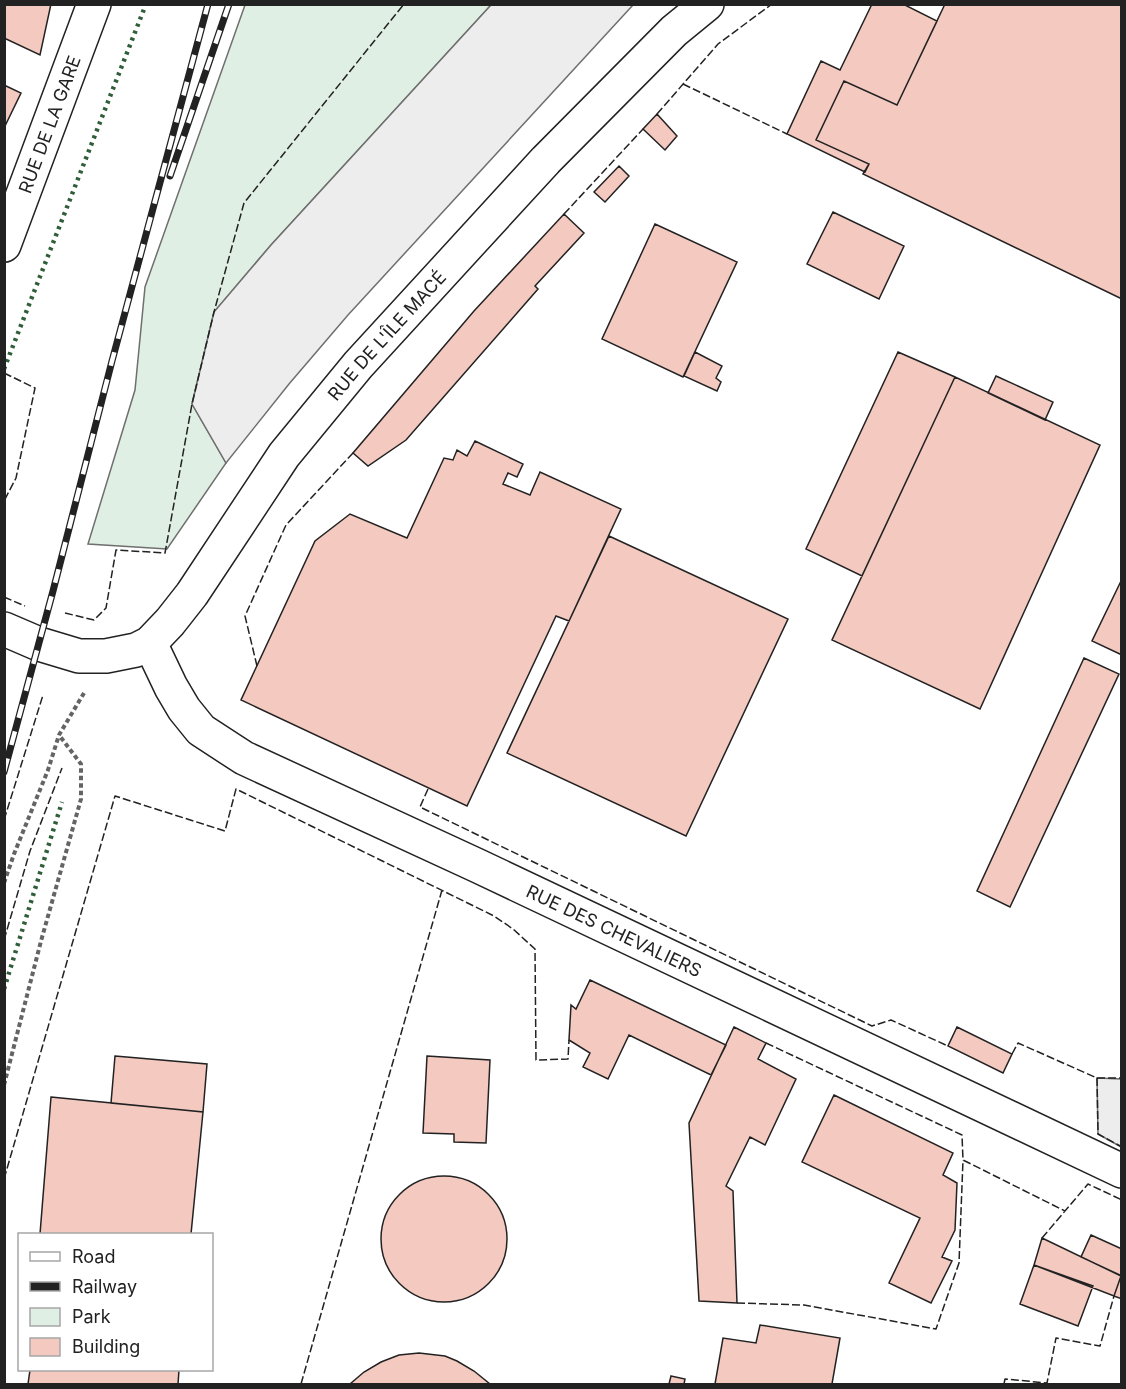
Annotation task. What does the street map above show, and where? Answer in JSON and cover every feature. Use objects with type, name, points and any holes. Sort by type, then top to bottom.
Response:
[{"type":"street","name":"RUE DE LA GARE","points":[[4,244],[94,4]]},
{"type":"street","name":"RUE DE L'ÎLE MACÉ","points":[[4,629],[39,644],[79,656],[106,656],[136,650],[150,643],[192,594],[284,455],[358,365],[546,160],[674,31],[707,4]]},
{"type":"street","name":"RUE DES CHEVALIERS","points":[[150,643],[184,709],[201,730],[243,758],[476,865],[1122,1171]]},
{"type":"path","points":[[4,883],[48,770],[59,735],[86,688],[79,656]]},
{"type":"path","points":[[4,1085],[41,941],[81,800],[81,764],[59,735]]},
{"type":"green space","points":[[245,5],[491,5],[271,245],[214,312],[192,404],[226,463],[167,549],[88,544],[135,390],[145,287]]},
{"type":"shaded area","points":[[491,5],[633,5],[348,315],[226,463],[192,404],[214,312],[271,245]]},
{"type":"shaded area","points":[[1097,1078],[1121,1079],[1121,1147],[1098,1134]]},
{"type":"building","points":[[4,4],[51,4],[40,55],[4,38]]},
{"type":"building","points":[[872,4],[903,4],[937,21],[897,105],[844,81],[816,140],[869,164],[865,172],[787,134],[821,61],[840,70]]},
{"type":"building","points":[[945,4],[1122,4],[1122,299],[863,174],[869,164],[816,140],[844,81],[897,105]]},
{"type":"building","points":[[4,85],[21,93],[5,126],[4,126]]},
{"type":"building","points":[[657,114],[677,136],[665,150],[643,129]]},
{"type":"building","points":[[619,166],[629,176],[605,202],[594,192]]},
{"type":"building","points":[[833,212],[904,246],[879,299],[807,264]]},
{"type":"building","points":[[564,214],[584,233],[535,286],[538,289],[406,440],[368,466],[353,453],[474,311]]},
{"type":"building","points":[[655,224],[737,262],[683,377],[602,339]]},
{"type":"building","points":[[695,352],[722,366],[716,378],[721,382],[717,391],[684,376]]},
{"type":"building","points":[[898,352],[955,377],[862,576],[806,549]]},
{"type":"building","points":[[996,376],[1053,402],[1045,420],[988,393]]},
{"type":"building","points":[[955,377],[1100,445],[980,709],[832,640]]},
{"type":"building","points":[[475,441],[523,464],[517,477],[508,473],[503,484],[530,495],[540,472],[621,509],[569,621],[556,616],[467,806],[241,700],[315,541],[350,514],[407,538],[444,458],[453,460],[457,450],[467,456]]},
{"type":"building","points":[[609,536],[788,619],[686,836],[507,753]]},
{"type":"building","points":[[1122,579],[1122,655],[1092,641]]},
{"type":"building","points":[[1084,658],[1119,674],[1010,907],[977,891]]},
{"type":"building","points":[[590,980],[726,1045],[711,1075],[629,1035],[608,1079],[583,1067],[590,1053],[569,1040],[571,1005],[576,1009]]},
{"type":"building","points":[[734,1027],[766,1043],[758,1059],[796,1079],[765,1145],[750,1137],[726,1186],[733,1191],[737,1303],[699,1301],[689,1123]]},
{"type":"building","points":[[957,1027],[1012,1054],[1003,1073],[948,1046]]},
{"type":"building","points":[[115,1056],[207,1064],[203,1112],[111,1103]]},
{"type":"building","points":[[427,1056],[490,1060],[486,1143],[454,1142],[454,1134],[423,1133]]},
{"type":"building","points":[[834,1095],[953,1153],[943,1175],[957,1183],[955,1230],[942,1257],[952,1261],[931,1303],[889,1283],[920,1218],[802,1162]]},
{"type":"building","points":[[51,1097],[203,1112],[191,1233],[40,1233]]},
{"type":"building","points":[[444,1176],[468,1181],[488,1195],[502,1215],[507,1239],[502,1263],[488,1283],[468,1297],[444,1302],[420,1297],[400,1283],[386,1263],[381,1239],[386,1215],[400,1195],[420,1181]]},
{"type":"building","points":[[1091,1235],[1122,1249],[1122,1276],[1081,1257]]},
{"type":"building","points":[[1042,1238],[1121,1276],[1114,1296],[1034,1265]]},
{"type":"building","points":[[1034,1265],[1093,1286],[1078,1326],[1020,1304]]},
{"type":"building","points":[[1122,1276],[1122,1299],[1114,1296]]},
{"type":"building","points":[[760,1325],[840,1338],[832,1384],[715,1384],[723,1338],[756,1343]]},
{"type":"building","points":[[419,1353],[445,1356],[457,1361],[490,1384],[350,1384],[381,1362],[399,1355]]},
{"type":"building","points":[[30,1371],[179,1371],[178,1384],[28,1384]]},
{"type":"building","points":[[671,1376],[685,1379],[684,1384],[669,1384]]},
{"type":"railway","points":[[4,772],[208,4]]},
{"type":"railway","points":[[170,176],[229,4]]},
{"type":"hedge","points":[[4,369],[146,4]]},
{"type":"hedge","points":[[4,989],[62,802]]},
{"type":"fence","points":[[65,613],[94,620],[106,608],[116,550],[165,553],[192,404],[244,203],[404,4]]},
{"type":"fence","points":[[657,114],[718,44],[772,4]]},
{"type":"fence","points":[[683,84],[787,134]]},
{"type":"fence","points":[[564,214],[643,129]]},
{"type":"fence","points":[[4,373],[35,388],[16,478],[4,501]]},
{"type":"fence","points":[[257,666],[245,616],[286,525],[353,453]]},
{"type":"fence","points":[[4,597],[25,606]]},
{"type":"fence","points":[[4,820],[43,695]]},
{"type":"fence","points":[[4,940],[30,851],[62,768]]},
{"type":"fence","points":[[4,1179],[115,796],[225,831],[236,789],[494,916],[535,949],[536,1060],[568,1059],[569,1040]]},
{"type":"fence","points":[[428,789],[420,807],[872,1026],[891,1020],[948,1046]]},
{"type":"fence","points":[[301,1384],[442,890]]},
{"type":"fence","points":[[766,1043],[962,1135],[963,1160],[1065,1211]]},
{"type":"fence","points":[[1012,1054],[1018,1043],[1097,1078],[1122,1078]]},
{"type":"fence","points":[[1097,1078],[1098,1134],[1122,1147]]},
{"type":"fence","points":[[737,1303],[804,1305],[936,1329],[959,1263],[963,1160]]},
{"type":"fence","points":[[1042,1238],[1088,1184],[1122,1200]]},
{"type":"fence","points":[[1004,1384],[1005,1379],[1047,1383],[1056,1338],[1100,1346],[1114,1296]]}]
